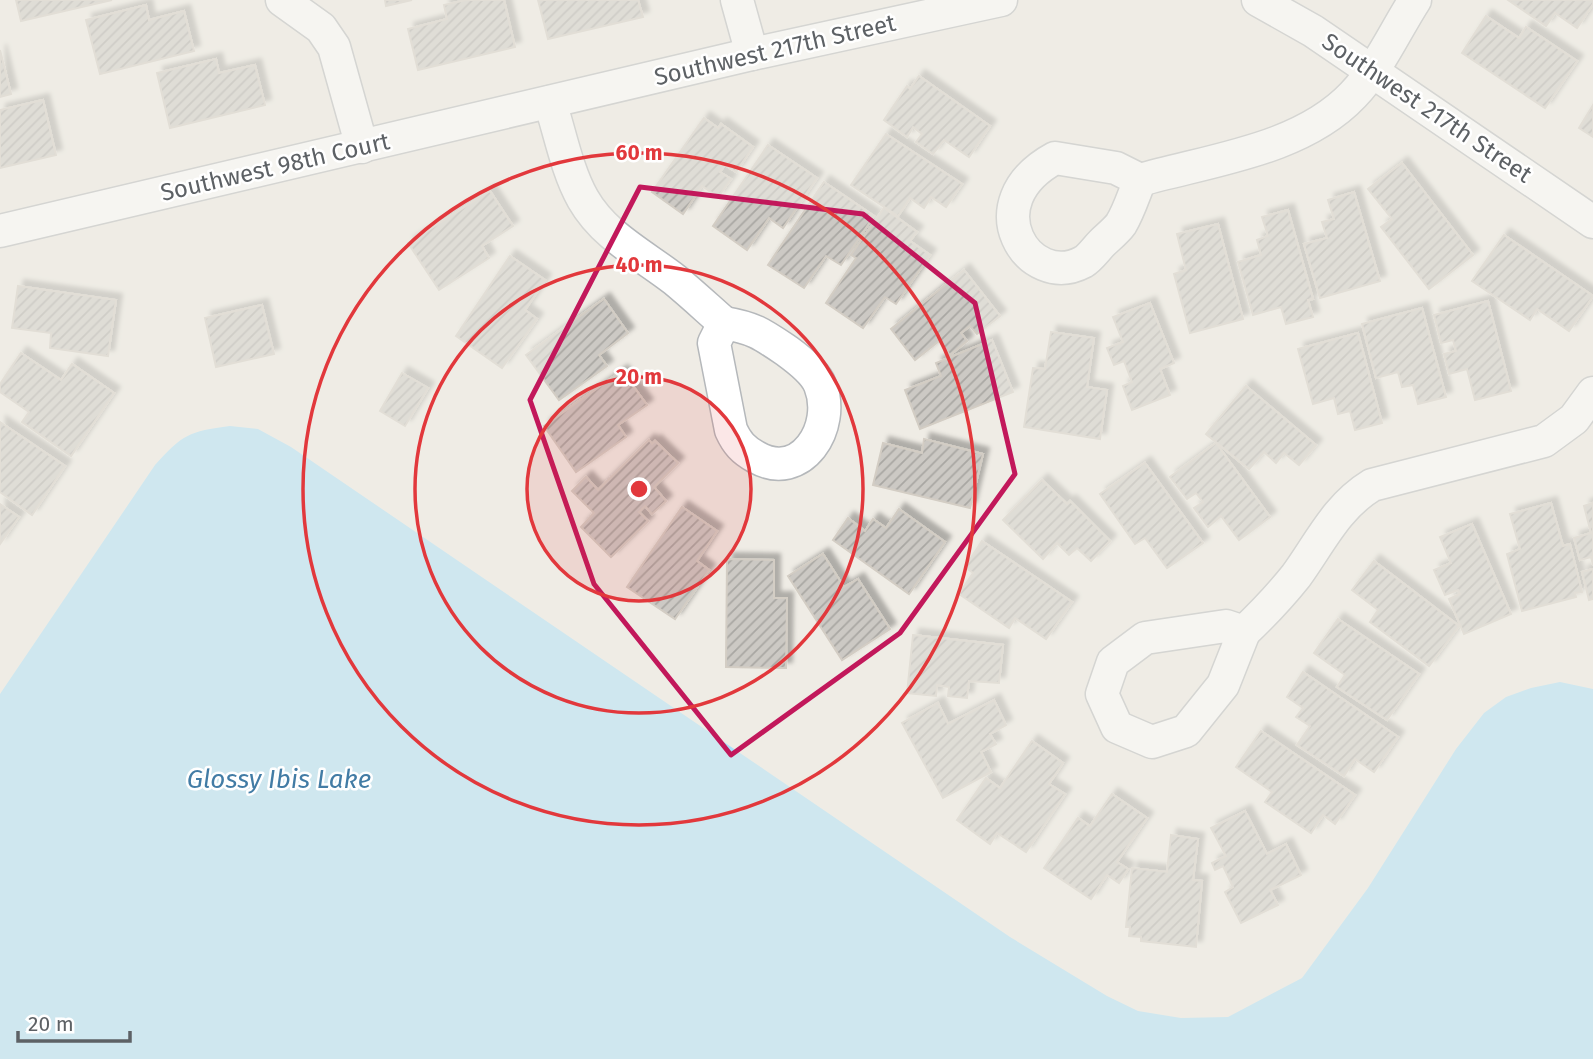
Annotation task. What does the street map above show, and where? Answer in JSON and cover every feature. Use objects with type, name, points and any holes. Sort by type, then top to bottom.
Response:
[{"type":"street","points":[[282,0],[321,28],[334,47],[362,147]]},
{"type":"street","points":[[737,0],[752,54]]},
{"type":"street","name":"Southwest 217th Street","points":[[550,102],[752,54],[1001,0]]},
{"type":"street","name":"Southwest 217th Street","points":[[1258,0],[1294,19],[1593,222]]},
{"type":"street","points":[[1140,180],[1270,144],[1306,129],[1352,96],[1372,71],[1415,0]]},
{"type":"street","points":[[550,102],[582,198],[612,235],[677,281],[724,323],[752,328],[794,356],[820,383],[823,417],[818,436],[809,453],[797,461],[780,465],[763,461],[737,443],[731,430],[714,343],[724,323]]},
{"type":"street","name":"Southwest 98th Court","points":[[0,231],[550,102]]},
{"type":"street","points":[[1244,632],[1226,626],[1145,638],[1113,662],[1102,694],[1117,727],[1152,742],[1186,731],[1223,685],[1244,632],[1293,579],[1353,497],[1372,485],[1544,440],[1574,419],[1593,393]]},
{"type":"highlighted area","points":[[640,187],[863,214],[975,303],[1015,474],[900,633],[731,755],[594,584],[530,400]]},
{"type":"water","name":"Glossy Ibis Lake","points":[[230,426],[258,429],[291,447],[1010,937],[1107,996],[1138,1011],[1181,1018],[1228,1017],[1302,978],[1368,888],[1456,749],[1484,713],[1506,697],[1531,688],[1560,682],[1593,689],[1593,1059],[0,1059],[0,694],[155,465],[187,436]]},
{"type":"building","points":[[16,0],[112,0],[21,21]]},
{"type":"building","points":[[385,0],[412,0],[386,6]]},
{"type":"building","points":[[466,0],[504,0],[515,47],[418,70],[408,29],[447,19],[444,5]]},
{"type":"building","points":[[538,0],[638,0],[643,17],[548,39]]},
{"type":"building","points":[[1508,0],[1593,0],[1593,4],[1577,28],[1555,13],[1546,26]]},
{"type":"building","points":[[146,5],[149,20],[184,11],[194,51],[100,74],[86,20]]},
{"type":"building","points":[[1486,16],[1519,38],[1526,27],[1577,61],[1545,108],[1462,53]]},
{"type":"building","points":[[0,50],[11,94],[0,97]]},
{"type":"building","points":[[216,59],[219,73],[255,65],[265,105],[170,128],[157,73]]},
{"type":"building","points":[[919,76],[990,126],[969,157],[944,140],[933,154],[916,142],[922,134],[913,127],[907,137],[884,120],[907,86],[910,89]]},
{"type":"building","points":[[43,100],[56,155],[0,168],[0,110]]},
{"type":"building","points":[[1593,105],[1593,137],[1579,128]]},
{"type":"building","points":[[704,118],[718,128],[721,124],[753,147],[736,172],[725,165],[720,172],[731,179],[718,197],[702,186],[683,214],[652,192]]},
{"type":"building","points":[[886,134],[962,184],[946,207],[931,197],[924,208],[910,198],[898,216],[851,185]]},
{"type":"building","points":[[768,145],[817,178],[783,228],[769,218],[747,250],[713,226]]},
{"type":"building","points":[[1402,163],[1473,255],[1429,289],[1381,227],[1392,219],[1368,189]]},
{"type":"building","points":[[824,182],[874,216],[841,265],[826,256],[804,288],[768,265]]},
{"type":"building","points":[[490,191],[513,226],[482,246],[489,258],[439,290],[408,243]]},
{"type":"building","points":[[1354,192],[1380,281],[1320,298],[1304,244],[1327,238],[1322,222],[1334,219],[1328,200]]},
{"type":"building","points":[[884,208],[917,232],[910,241],[930,255],[896,304],[885,297],[863,328],[826,303],[856,258],[851,255]]},
{"type":"building","points":[[1288,210],[1313,299],[1308,300],[1313,317],[1286,324],[1281,307],[1253,315],[1238,262],[1261,255],[1257,240],[1268,236],[1262,217]]},
{"type":"building","points":[[1218,224],[1243,319],[1190,333],[1174,274],[1186,270],[1177,234]]},
{"type":"building","points":[[1504,235],[1593,296],[1569,331],[1537,309],[1530,320],[1472,281]]},
{"type":"building","points":[[510,256],[545,280],[525,310],[537,319],[502,368],[456,336]]},
{"type":"building","points":[[964,270],[1000,316],[977,334],[970,326],[961,333],[967,341],[950,355],[939,341],[915,360],[891,329]]},
{"type":"building","points":[[18,286],[116,300],[108,356],[50,348],[51,333],[12,328]]},
{"type":"building","points":[[604,299],[628,333],[599,355],[607,366],[559,400],[526,355]]},
{"type":"building","points":[[1488,301],[1511,391],[1475,400],[1467,369],[1449,374],[1444,354],[1456,351],[1453,340],[1441,343],[1434,315]]},
{"type":"building","points":[[1150,303],[1174,363],[1160,369],[1170,395],[1132,410],[1123,386],[1132,382],[1124,361],[1114,365],[1107,348],[1123,342],[1113,317]]},
{"type":"building","points":[[262,305],[274,354],[216,367],[205,318]]},
{"type":"building","points":[[1422,308],[1446,397],[1418,404],[1413,385],[1402,387],[1398,372],[1376,378],[1362,324]]},
{"type":"building","points":[[1051,332],[1094,338],[1087,387],[1107,390],[1100,439],[1024,427],[1033,368],[1045,369]]},
{"type":"building","points":[[1358,333],[1382,423],[1355,430],[1350,411],[1338,414],[1334,398],[1313,404],[1298,349]]},
{"type":"building","points":[[992,340],[1013,392],[920,429],[905,390],[941,376],[936,363]]},
{"type":"building","points":[[21,353],[61,380],[72,364],[114,393],[71,456],[22,422],[29,412],[0,392],[0,384]]},
{"type":"building","points":[[622,371],[647,405],[618,425],[626,437],[576,472],[544,426]]},
{"type":"building","points":[[402,373],[428,388],[405,426],[380,411]]},
{"type":"building","points":[[1246,386],[1316,445],[1299,465],[1284,453],[1276,463],[1264,452],[1249,469],[1206,434]]},
{"type":"building","points":[[0,422],[65,466],[32,515],[0,492]]},
{"type":"building","points":[[924,439],[983,454],[970,508],[873,485],[883,443],[922,453]]},
{"type":"building","points":[[649,440],[652,444],[655,441],[678,463],[654,487],[666,501],[652,514],[645,506],[639,512],[648,521],[611,557],[581,527],[594,513],[572,491],[586,477],[598,490]]},
{"type":"building","points":[[1216,443],[1270,517],[1239,540],[1221,516],[1208,527],[1194,508],[1203,502],[1196,493],[1187,499],[1170,477]]},
{"type":"building","points":[[1145,463],[1203,543],[1167,568],[1145,538],[1135,544],[1100,494]]},
{"type":"building","points":[[1042,480],[1067,504],[1070,501],[1110,541],[1091,561],[1077,548],[1069,555],[1057,543],[1043,559],[1003,520]]},
{"type":"building","points":[[1551,503],[1563,546],[1570,544],[1582,592],[1575,593],[1576,597],[1522,611],[1507,554],[1520,549],[1510,514]]},
{"type":"building","points":[[1593,503],[1593,565],[1591,557],[1580,560],[1574,538],[1591,533],[1584,506]]},
{"type":"building","points":[[0,504],[19,517],[0,544]]},
{"type":"building","points":[[682,507],[717,531],[697,561],[709,570],[675,619],[627,587]]},
{"type":"building","points":[[899,509],[945,542],[909,594],[833,540],[848,518],[865,531],[873,519],[886,528]]},
{"type":"building","points":[[1472,524],[1511,614],[1464,634],[1449,599],[1460,594],[1458,590],[1445,595],[1434,570],[1451,563],[1440,537]]},
{"type":"building","points":[[982,541],[1072,602],[1046,639],[1015,618],[1009,628],[959,594],[973,573],[965,567]]},
{"type":"building","points":[[823,554],[844,587],[858,579],[890,629],[842,660],[788,576]]},
{"type":"building","points":[[727,559],[774,560],[774,598],[787,598],[786,668],[726,667]]},
{"type":"building","points":[[1374,561],[1459,626],[1429,666],[1370,622],[1378,610],[1352,590]]},
{"type":"building","points":[[1593,569],[1593,599],[1589,600],[1582,572]]},
{"type":"building","points":[[1338,619],[1419,674],[1387,720],[1337,687],[1345,675],[1314,653]]},
{"type":"building","points":[[913,635],[1003,645],[999,683],[969,681],[967,698],[948,696],[949,687],[937,685],[936,696],[907,693]]},
{"type":"building","points":[[1303,672],[1398,737],[1374,772],[1355,759],[1344,776],[1297,745],[1310,726],[1296,717],[1303,708],[1287,697]]},
{"type":"building","points":[[994,700],[1006,725],[990,734],[996,744],[981,752],[991,772],[943,798],[902,723],[938,703],[948,724]]},
{"type":"building","points":[[1261,731],[1355,795],[1335,824],[1323,815],[1311,833],[1265,802],[1272,792],[1236,767]]},
{"type":"building","points":[[1032,741],[1063,763],[1049,784],[1065,794],[1026,852],[997,833],[990,844],[957,820],[986,778],[1000,788]]},
{"type":"building","points":[[1112,794],[1147,818],[1117,862],[1128,869],[1119,883],[1107,875],[1091,899],[1044,868],[1078,818],[1090,826]]},
{"type":"building","points":[[1245,811],[1267,854],[1286,844],[1301,875],[1270,890],[1278,905],[1241,923],[1225,892],[1233,887],[1223,866],[1215,870],[1212,863],[1226,856],[1211,828]]},
{"type":"building","points":[[1171,835],[1198,839],[1193,880],[1202,881],[1196,947],[1141,941],[1141,937],[1129,936],[1130,927],[1126,927],[1132,868],[1167,872]]}]
